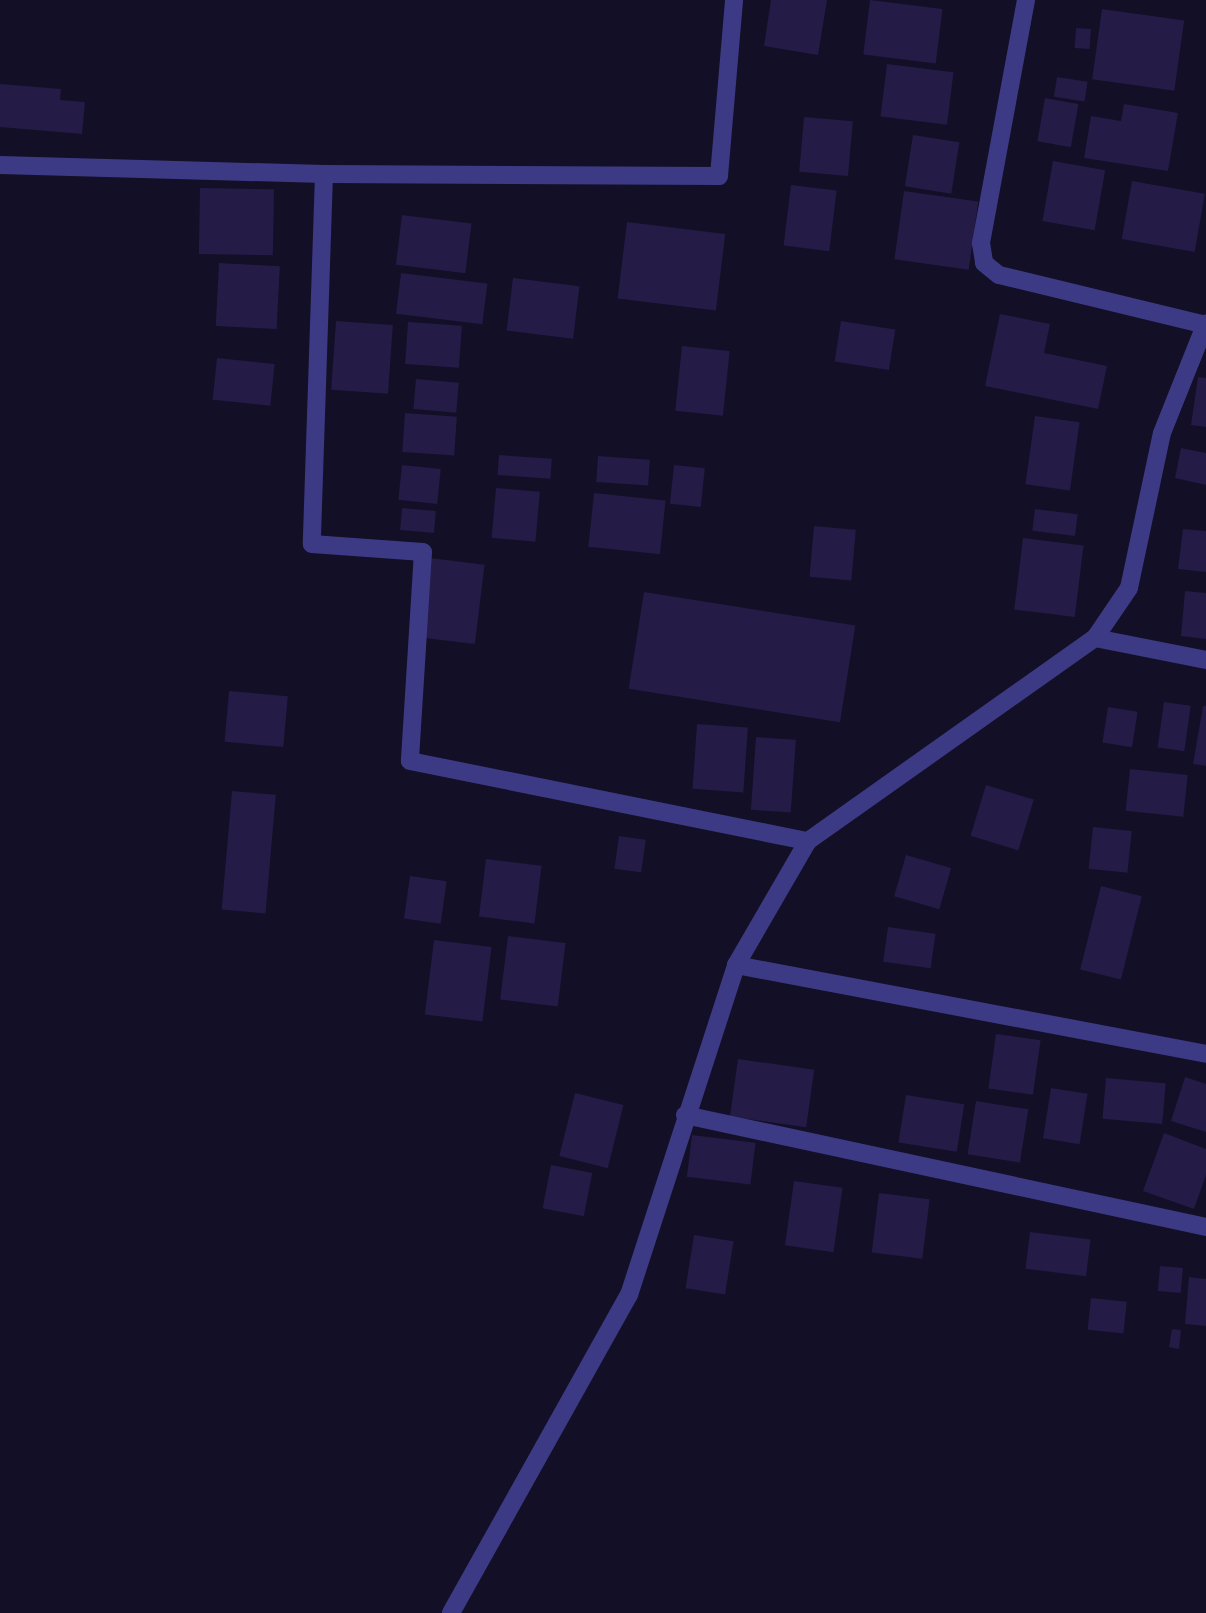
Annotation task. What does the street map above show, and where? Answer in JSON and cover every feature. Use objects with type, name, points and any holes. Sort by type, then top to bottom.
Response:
[{"type":"street","points":[[0,164],[324,174],[719,176],[734,0]]},
{"type":"street","points":[[451,1613],[629,1295],[685,1115],[736,965],[808,841],[1095,639],[1129,589],[1162,433],[1206,324],[999,275],[984,263],[981,243],[1026,0]]},
{"type":"street","points":[[324,174],[312,544],[423,552],[410,761],[808,841]]},
{"type":"street","points":[[1095,639],[1206,660]]},
{"type":"street","points":[[736,965],[1206,1054]]},
{"type":"street","points":[[685,1115],[1206,1227]]},
{"type":"building","points":[[771,0],[827,0],[818,55],[764,46]]},
{"type":"building","points":[[870,0],[942,9],[936,63],[863,55]]},
{"type":"building","points":[[1102,9],[1184,21],[1174,91],[1092,79]]},
{"type":"building","points":[[1076,28],[1091,29],[1090,49],[1075,48]]},
{"type":"building","points":[[887,64],[954,72],[947,125],[881,117]]},
{"type":"building","points":[[1057,77],[1088,82],[1084,102],[1054,97]]},
{"type":"building","points":[[0,84],[61,89],[60,100],[85,102],[82,134],[0,127]]},
{"type":"building","points":[[1045,98],[1078,104],[1071,147],[1037,141]]},
{"type":"building","points":[[1124,104],[1178,113],[1168,171],[1084,158],[1091,116],[1121,121]]},
{"type":"building","points":[[804,117],[853,121],[848,176],[799,172]]},
{"type":"building","points":[[913,135],[959,142],[951,194],[905,186]]},
{"type":"building","points":[[1053,161],[1105,170],[1095,230],[1042,221]]},
{"type":"building","points":[[1132,181],[1205,194],[1195,252],[1122,239]]},
{"type":"building","points":[[791,185],[837,191],[829,251],[784,246]]},
{"type":"building","points":[[200,188],[274,189],[273,255],[199,254]]},
{"type":"building","points":[[904,191],[978,201],[969,270],[894,259]]},
{"type":"building","points":[[402,215],[471,224],[465,273],[396,265]]},
{"type":"building","points":[[627,222],[725,234],[716,310],[618,298]]},
{"type":"building","points":[[219,263],[280,266],[277,329],[216,326]]},
{"type":"building","points":[[401,273],[487,284],[482,324],[396,314]]},
{"type":"building","points":[[513,278],[580,286],[573,339],[507,331]]},
{"type":"building","points":[[1000,314],[1050,324],[1044,353],[1107,366],[1098,409],[985,386]]},
{"type":"building","points":[[336,321],[393,325],[388,394],[331,390]]},
{"type":"building","points":[[841,321],[895,330],[889,370],[835,361]]},
{"type":"building","points":[[408,322],[462,326],[459,368],[405,364]]},
{"type":"building","points":[[682,346],[730,351],[723,416],[675,411]]},
{"type":"building","points":[[217,358],[275,364],[270,406],[213,400]]},
{"type":"building","points":[[1198,377],[1206,378],[1206,427],[1191,425]]},
{"type":"building","points":[[416,379],[459,383],[456,413],[413,409]]},
{"type":"building","points":[[405,413],[457,417],[454,456],[402,452]]},
{"type":"building","points":[[1035,416],[1080,422],[1070,491],[1025,484]]},
{"type":"building","points":[[1181,448],[1206,453],[1206,485],[1175,478]]},
{"type":"building","points":[[499,455],[552,459],[550,479],[498,475]]},
{"type":"building","points":[[598,456],[650,460],[648,486],[596,482]]},
{"type":"building","points":[[402,465],[441,469],[437,504],[398,500]]},
{"type":"building","points":[[674,465],[705,468],[701,507],[670,504]]},
{"type":"building","points":[[496,488],[540,492],[535,542],[492,538]]},
{"type":"building","points":[[594,493],[666,501],[660,554],[588,547]]},
{"type":"building","points":[[402,508],[436,511],[434,533],[400,530]]},
{"type":"building","points":[[1035,509],[1078,514],[1075,536],[1032,531]]},
{"type":"building","points":[[814,526],[856,530],[851,580],[810,577]]},
{"type":"building","points":[[1183,529],[1206,531],[1206,572],[1178,569]]},
{"type":"building","points":[[1023,538],[1084,545],[1075,617],[1014,609]]},
{"type":"building","points":[[430,558],[485,565],[475,644],[420,637]]},
{"type":"building","points":[[1185,591],[1206,593],[1206,639],[1181,636]]},
{"type":"building","points":[[644,592],[855,625],[840,722],[629,689]]},
{"type":"building","points":[[229,691],[288,696],[283,747],[225,742]]},
{"type":"building","points":[[1164,702],[1191,706],[1184,751],[1158,748]]},
{"type":"building","points":[[1203,706],[1206,706],[1206,766],[1193,764]]},
{"type":"building","points":[[1108,707],[1138,712],[1132,747],[1102,743]]},
{"type":"building","points":[[697,724],[748,728],[743,792],[692,789]]},
{"type":"building","points":[[756,737],[796,740],[791,813],[751,810]]},
{"type":"building","points":[[1130,769],[1188,775],[1183,817],[1126,811]]},
{"type":"building","points":[[986,785],[1034,800],[1018,850],[971,836]]},
{"type":"building","points":[[232,791],[276,795],[265,913],[222,910]]},
{"type":"building","points":[[1093,827],[1132,831],[1127,873],[1089,869]]},
{"type":"building","points":[[619,836],[646,840],[641,872],[614,869]]},
{"type":"building","points":[[906,855],[951,868],[939,909],[894,896]]},
{"type":"building","points":[[486,859],[542,866],[535,923],[479,917]]},
{"type":"building","points":[[410,876],[447,881],[441,924],[404,919]]},
{"type":"building","points":[[1101,886],[1142,896],[1121,980],[1080,969]]},
{"type":"building","points":[[888,927],[936,934],[931,968],[883,962]]},
{"type":"building","points":[[508,936],[566,943],[558,1007],[500,1000]]},
{"type":"building","points":[[434,940],[492,947],[482,1022],[425,1014]]},
{"type":"building","points":[[996,1034],[1041,1040],[1033,1095],[988,1088]]},
{"type":"building","points":[[738,1059],[814,1070],[806,1127],[730,1116]]},
{"type":"building","points":[[1185,1077],[1206,1084],[1206,1132],[1171,1121]]},
{"type":"building","points":[[1106,1078],[1166,1083],[1162,1124],[1102,1119]]},
{"type":"building","points":[[1051,1088],[1088,1094],[1080,1144],[1043,1138]]},
{"type":"building","points":[[575,1093],[624,1105],[608,1168],[559,1156]]},
{"type":"building","points":[[906,1095],[964,1104],[957,1152],[898,1142]]},
{"type":"building","points":[[976,1101],[1028,1109],[1020,1163],[968,1154]]},
{"type":"building","points":[[1164,1133],[1206,1149],[1206,1175],[1194,1209],[1143,1191]]},
{"type":"building","points":[[692,1135],[756,1143],[750,1184],[687,1177]]},
{"type":"building","points":[[551,1165],[592,1173],[584,1216],[543,1208]]},
{"type":"building","points":[[794,1181],[843,1188],[833,1252],[785,1245]]},
{"type":"building","points":[[879,1193],[930,1199],[922,1259],[872,1253]]},
{"type":"building","points":[[1030,1232],[1091,1239],[1086,1276],[1025,1269]]},
{"type":"building","points":[[694,1235],[734,1241],[725,1295],[686,1288]]},
{"type":"building","points":[[1160,1266],[1183,1268],[1181,1293],[1158,1291]]},
{"type":"building","points":[[1189,1277],[1206,1279],[1206,1326],[1185,1324]]},
{"type":"building","points":[[1091,1298],[1127,1302],[1123,1334],[1088,1330]]},
{"type":"building","points":[[1172,1329],[1181,1330],[1179,1349],[1169,1347]]}]
